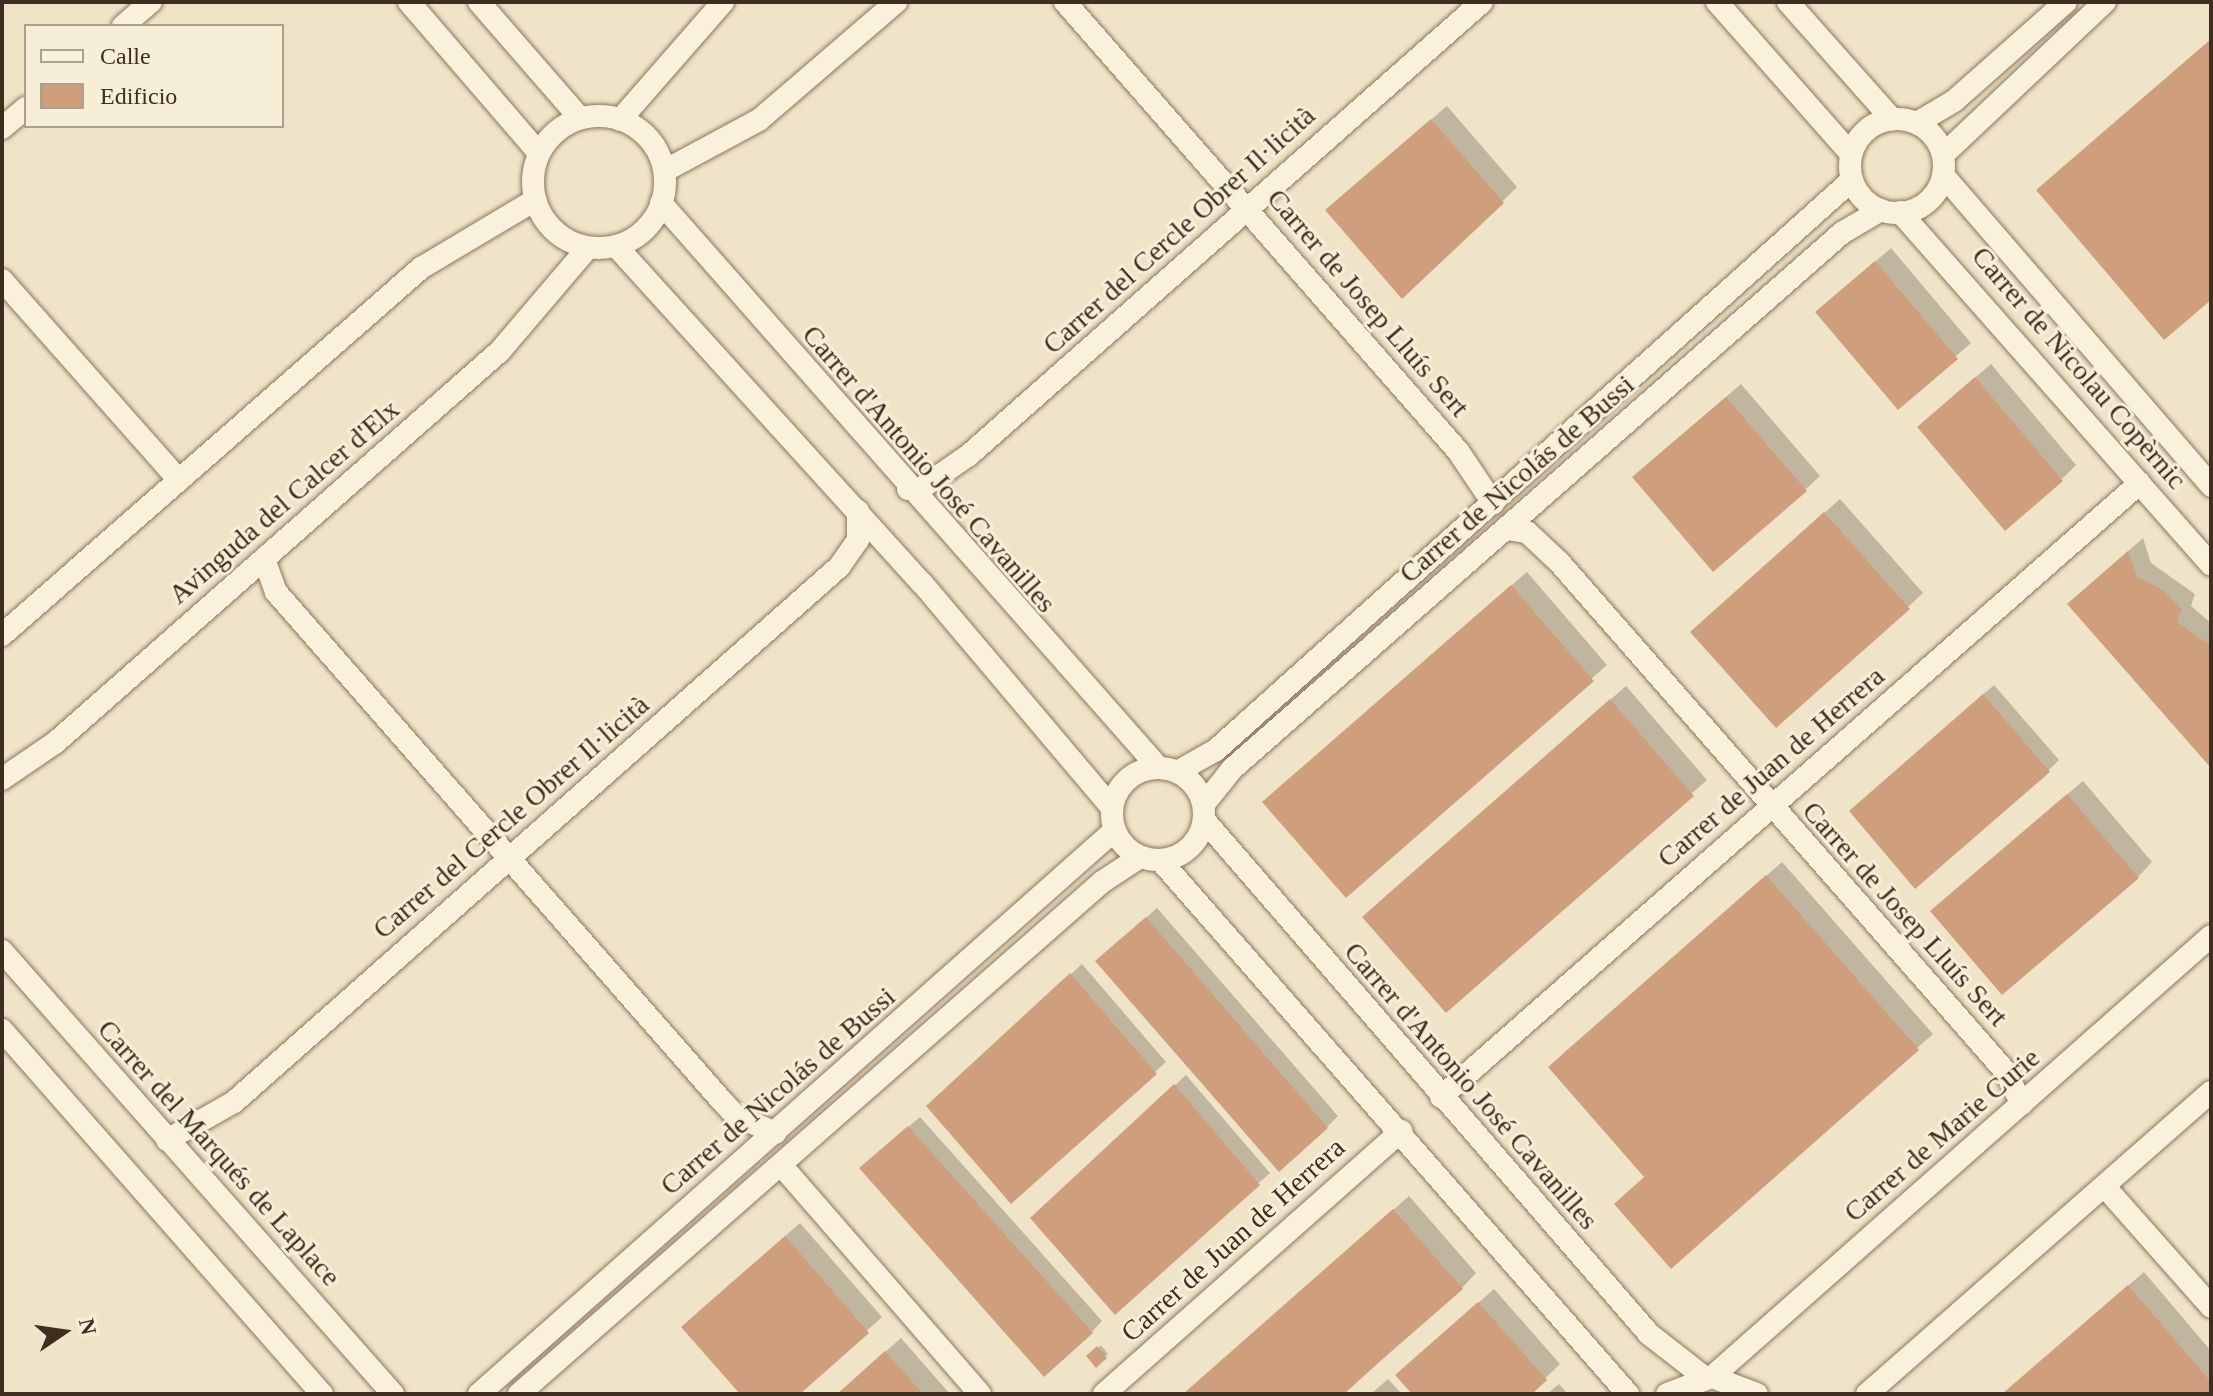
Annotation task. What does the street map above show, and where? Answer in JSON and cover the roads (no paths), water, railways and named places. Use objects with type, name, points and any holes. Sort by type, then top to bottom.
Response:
[{"type":"street","points":[[125,24],[151,2]]},
{"type":"street","points":[[409,2],[539,153]]},
{"type":"street","points":[[479,2],[580,118]]},
{"type":"street","points":[[620,120],[723,2]]},
{"type":"street","points":[[666,170],[759,120],[896,2]]},
{"type":"street","name":"Carrer de Josep Lluís Sert","points":[[1065,2],[1458,451],[1493,503]]},
{"type":"street","name":"Carrer del Cercle Obrer Il·licità","points":[[908,489],[945,475],[1482,2]]},
{"type":"street","points":[[1717,2],[1851,154]]},
{"type":"street","points":[[1788,2],[1892,119]]},
{"type":"street","points":[[2066,2],[1954,101],[1917,123],[1892,119],[1869,127],[1851,154],[1852,180],[1890,211],[1925,204],[1943,165],[2105,2]]},
{"type":"street","points":[[2,128],[24,110]]},
{"type":"street","points":[[580,118],[620,120],[650,140],[666,170],[661,203],[641,233],[616,246],[586,250],[548,224],[535,200],[539,153],[580,118]]},
{"type":"street","points":[[1917,123],[1943,165]]},
{"type":"street","name":"Carrer de Nicolau Copèrnic","points":[[1943,165],[2211,486]]},
{"type":"street","name":"Carrer de Nicolás de Bussi","points":[[1168,770],[1216,750],[1852,180]]},
{"type":"street","points":[[2,635],[421,268],[535,200]]},
{"type":"street","name":"Carrer d'Antonio José Cavanilles","points":[[661,203],[908,489],[1168,770]]},
{"type":"street","name":"Carrer de Nicolau Copèrnic","points":[[1890,211],[2140,483],[2211,565]]},
{"type":"street","name":"Carrer de Nicolás de Bussi","points":[[1204,813],[1232,769],[1842,233],[1890,211]]},
{"type":"street","points":[[616,246],[858,511],[1111,807],[1115,830],[1151,859],[1401,1131],[1628,1394]]},
{"type":"street","name":"Avinguda del Calcer d'Elx","points":[[2,779],[40,755],[500,351],[586,250]]},
{"type":"street","points":[[2,280],[179,480]]},
{"type":"street","name":"Carrer de Juan de Herrera","points":[[1441,1097],[2140,483]]},
{"type":"street","name":"Carrer del Cercle Obrer Il·licità","points":[[167,1140],[234,1102],[839,567],[858,540],[858,511]]},
{"type":"street","name":"Carrer de Josep Lluís Sert","points":[[1507,529],[1527,532],[1559,562],[2005,1071],[2022,1104]]},
{"type":"street","points":[[264,559],[276,592],[736,1116],[776,1133]]},
{"type":"street","points":[[1111,807],[1129,777],[1168,770],[1204,813],[1188,851],[1151,859]]},
{"type":"street","name":"Carrer d'Antonio José Cavanilles","points":[[1204,813],[1441,1097],[1649,1334],[1708,1377],[1757,1394]]},
{"type":"street","name":"Carrer de Nicolás de Bussi","points":[[479,1394],[1115,830]]},
{"type":"street","name":"Carrer de Nicolás de Bussi","points":[[519,1394],[1112,873],[1151,859]]},
{"type":"street","name":"Carrer de Marie Curie","points":[[1667,1394],[1708,1377],[2211,936]]},
{"type":"street","name":"Carrer del Marqués de Laplace","points":[[2,951],[393,1394]]},
{"type":"street","points":[[2,1030],[322,1394]]},
{"type":"street","points":[[1867,1394],[2211,1092]]},
{"type":"street","name":"Carrer de Juan de Herrera","points":[[1104,1394],[1401,1131]]},
{"type":"street","points":[[781,1165],[980,1394]]},
{"type":"street","points":[[2105,1187],[2211,1307]]}]
